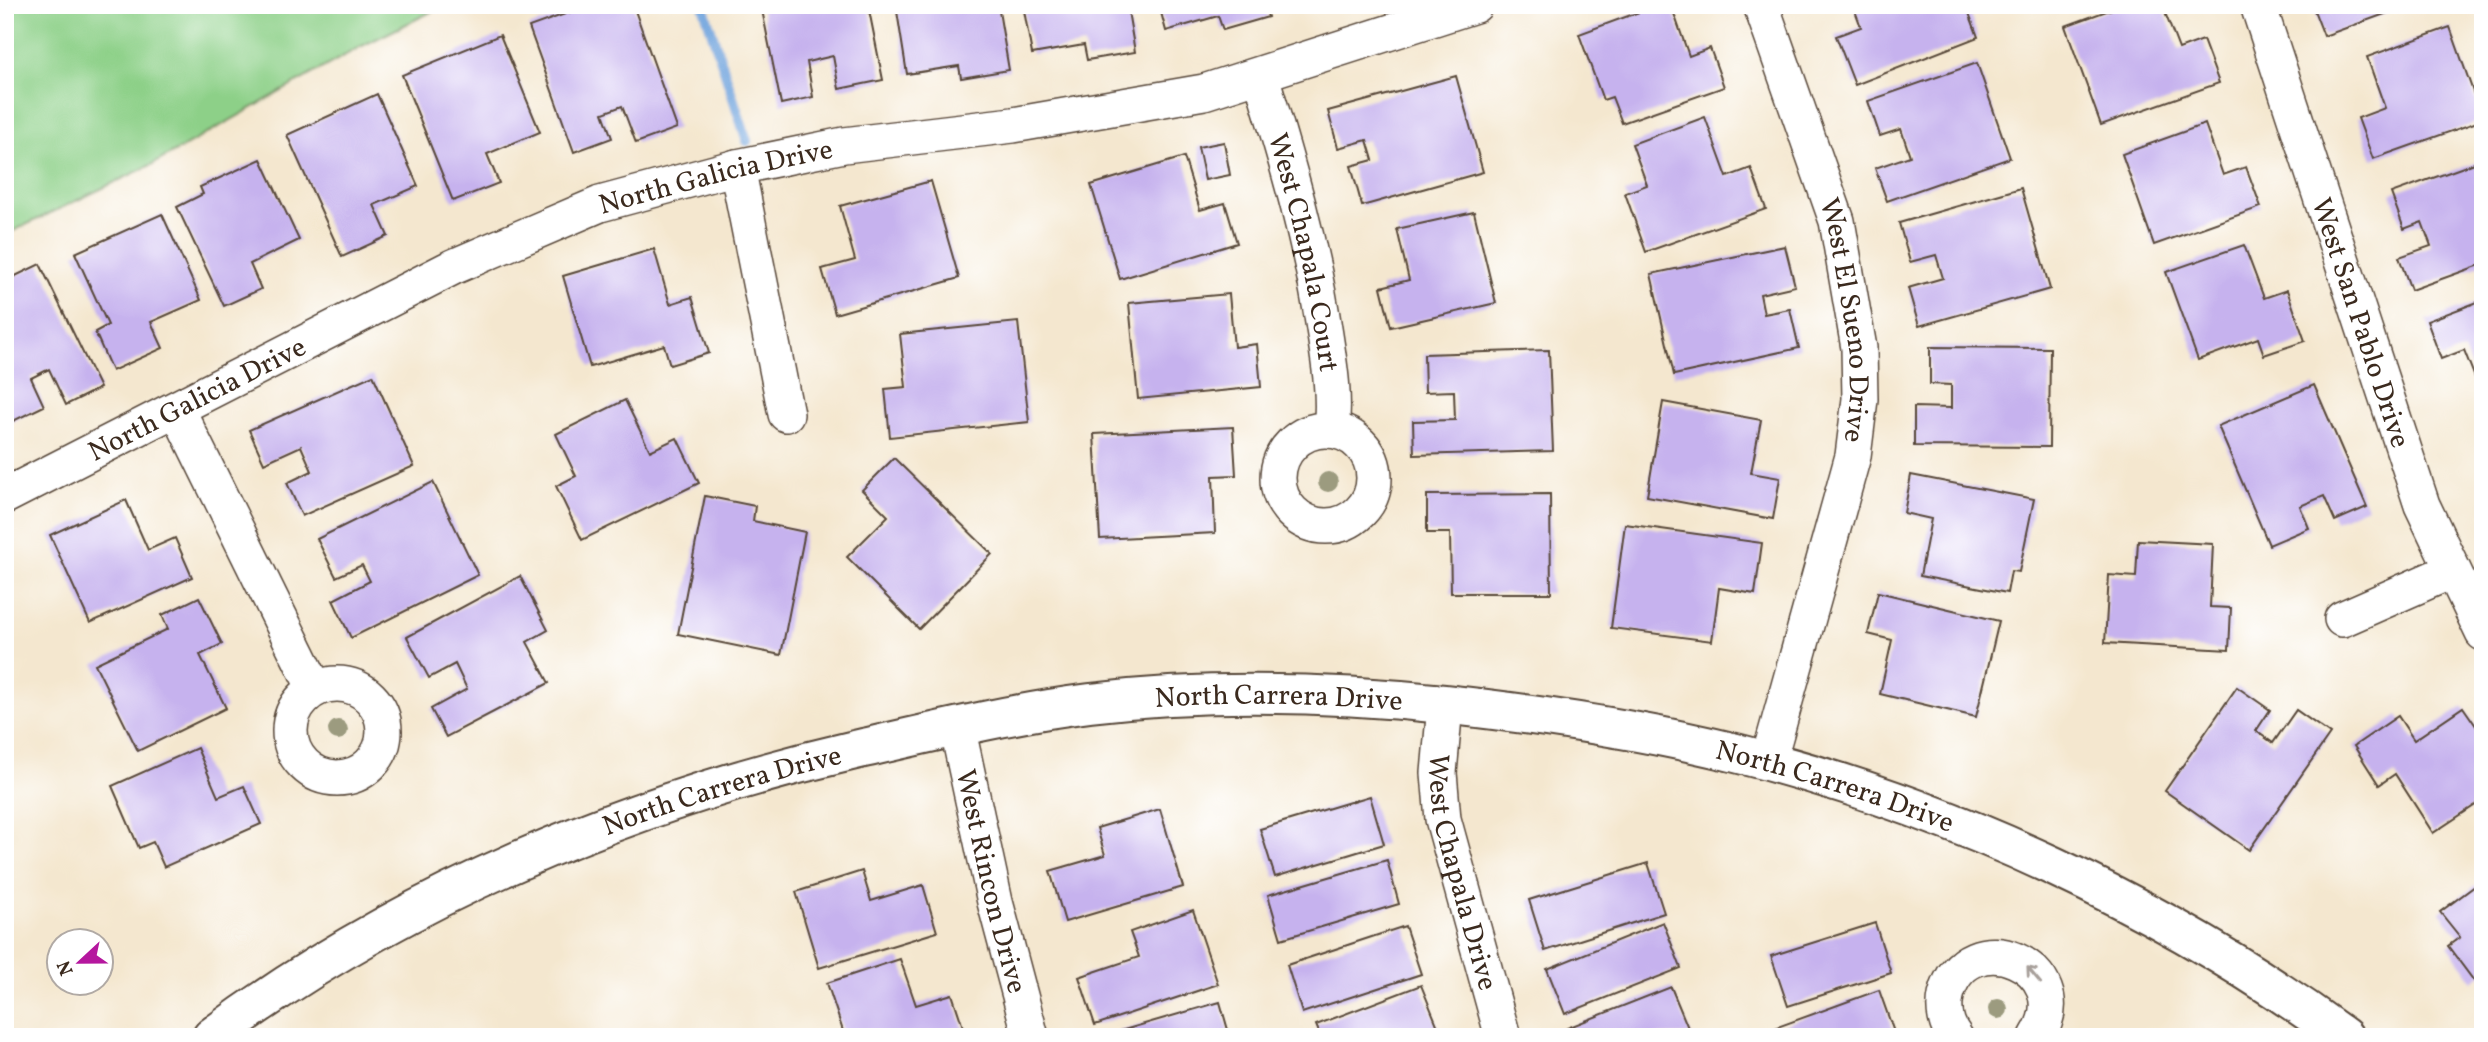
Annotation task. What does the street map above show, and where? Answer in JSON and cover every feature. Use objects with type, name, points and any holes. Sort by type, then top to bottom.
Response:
[{"type":"street","name":"North Galicia Drive","points":[[5,496],[453,267],[548,224],[650,188],[844,145],[1013,125],[1204,92],[1261,76],[1475,5]]},
{"type":"street","name":"West El Sueno Drive","points":[[1761,5],[1837,221],[1857,334],[1860,399],[1853,456],[1768,762]]},
{"type":"street","name":"West San Pablo Drive","points":[[2258,5],[2422,505],[2451,571],[2483,633]]},
{"type":"street","name":"West Chapala Court","points":[[1261,76],[1303,213],[1320,296],[1334,408],[1331,430]]},
{"type":"street","points":[[737,167],[786,414]]},
{"type":"street","points":[[177,409],[315,689]]},
{"type":"street","points":[[2342,619],[2451,571]]},
{"type":"street","name":"North Carrera Drive","points":[[212,1037],[322,963],[512,864],[626,817],[710,788],[791,765],[957,726],[1093,703],[1201,695],[1377,696],[1614,727],[1768,762],[1921,812],[2098,889],[2251,972],[2344,1037]]},
{"type":"street","name":"West Chapala Drive","points":[[1445,705],[1439,774],[1443,819],[1503,1037]]},
{"type":"street","name":"West Rincon Drive","points":[[957,726],[995,902],[1031,1037]]},
{"type":"street","points":[[1955,1037],[1946,1018],[1945,1000],[1950,984],[1960,969],[1975,959],[1992,955],[2009,956],[2024,963],[2036,974],[2044,988],[2046,1021],[2037,1037]]},
{"type":"green space","points":[[5,5],[445,5],[360,47],[153,164],[5,235]]},
{"type":"building","points":[[590,5],[633,5],[677,128],[636,143],[622,106],[603,113],[612,138],[574,152],[529,27]]},
{"type":"building","points":[[761,5],[868,5],[883,80],[839,89],[833,56],[807,62],[813,97],[781,104]]},
{"type":"building","points":[[896,5],[998,5],[1009,70],[961,78],[959,66],[907,74]]},
{"type":"building","points":[[1023,5],[1127,5],[1135,52],[1087,60],[1084,45],[1032,54]]},
{"type":"building","points":[[1159,5],[1265,5],[1268,17],[1223,30],[1218,16],[1166,31]]},
{"type":"building","points":[[1658,5],[1671,5],[1689,56],[1710,48],[1724,87],[1622,123],[1612,97],[1603,100],[1579,34]]},
{"type":"building","points":[[1853,5],[1966,5],[1978,37],[1855,85],[1836,36],[1861,27]]},
{"type":"building","points":[[2123,5],[2162,5],[2179,49],[2203,40],[2219,83],[2101,125],[2065,26]]},
{"type":"building","points":[[2312,5],[2407,5],[2407,6],[2324,36]]},
{"type":"building","points":[[2450,27],[2483,120],[2373,159],[2358,118],[2385,108],[2367,57]]},
{"type":"building","points":[[500,35],[540,132],[487,154],[499,183],[453,201],[402,75]]},
{"type":"building","points":[[1977,63],[2010,158],[1887,201],[1875,168],[1910,156],[1901,129],[1880,136],[1868,101]]},
{"type":"building","points":[[1456,76],[1483,172],[1362,206],[1351,166],[1373,160],[1367,140],[1338,148],[1328,111]]},
{"type":"building","points":[[377,94],[418,186],[374,205],[388,236],[342,257],[287,135]]},
{"type":"building","points":[[1705,117],[1727,177],[1751,168],[1766,209],[1646,252],[1625,193],[1647,185],[1632,144]]},
{"type":"building","points":[[2205,124],[2223,175],[2246,167],[2261,207],[2154,245],[2122,154]]},
{"type":"building","points":[[1224,142],[1230,175],[1205,180],[1198,147]]},
{"type":"building","points":[[1184,157],[1200,210],[1225,203],[1237,243],[1120,279],[1091,185]]},
{"type":"building","points":[[261,159],[299,240],[250,264],[261,289],[224,306],[177,207],[203,194],[200,187]]},
{"type":"building","points":[[2483,160],[2483,264],[2411,290],[2399,257],[2431,246],[2422,222],[2404,229],[2391,193]]},
{"type":"building","points":[[931,181],[959,278],[835,314],[822,269],[855,260],[840,206]]},
{"type":"building","points":[[2021,188],[2050,289],[1919,326],[1908,288],[1943,278],[1936,255],[1910,262],[1899,223]]},
{"type":"building","points":[[1474,212],[1496,303],[1391,327],[1381,287],[1409,280],[1397,229]]},
{"type":"building","points":[[162,214],[201,300],[151,322],[163,348],[112,371],[95,332],[108,325],[75,253]]},
{"type":"building","points":[[2244,245],[2264,298],[2287,290],[2305,341],[2264,355],[2258,338],[2198,360],[2166,272]]},
{"type":"building","points":[[1785,246],[1795,286],[1760,294],[1764,314],[1790,309],[1799,348],[1674,375],[1651,274]]},
{"type":"building","points":[[654,249],[670,304],[692,297],[709,353],[670,365],[664,345],[590,367],[563,276]]},
{"type":"building","points":[[40,264],[100,388],[66,405],[49,369],[31,378],[44,406],[5,425],[5,281]]},
{"type":"building","points":[[1229,294],[1234,347],[1257,344],[1261,387],[1138,399],[1129,303]]},
{"type":"building","points":[[2483,300],[2483,398],[2464,350],[2441,359],[2427,321]]},
{"type":"building","points":[[1018,322],[1029,422],[890,437],[885,389],[906,387],[900,334]]},
{"type":"building","points":[[1930,347],[2050,348],[2049,447],[1914,446],[1914,407],[1951,408],[1951,385],[1930,384]]},
{"type":"building","points":[[1549,350],[1553,451],[1414,455],[1413,421],[1455,420],[1454,391],[1425,392],[1424,354]]},
{"type":"building","points":[[373,375],[414,466],[302,516],[287,483],[312,471],[301,446],[264,463],[249,430]]},
{"type":"building","points":[[2314,385],[2367,507],[2335,521],[2324,496],[2300,506],[2309,528],[2269,545],[2218,426]]},
{"type":"building","points":[[625,400],[650,451],[677,438],[699,483],[582,540],[556,486],[576,476],[556,434]]},
{"type":"building","points":[[1663,402],[1761,420],[1751,473],[1780,478],[1773,519],[1647,496]]},
{"type":"building","points":[[1233,427],[1236,475],[1213,476],[1215,533],[1100,539],[1094,434]]},
{"type":"building","points":[[894,458],[992,554],[919,629],[847,557],[888,516],[862,490]]},
{"type":"building","points":[[1911,475],[2034,499],[2019,572],[2011,571],[2007,593],[1920,576],[1931,519],[1904,513]]},
{"type":"building","points":[[433,482],[478,575],[351,638],[333,600],[370,581],[362,565],[336,577],[317,539]]},
{"type":"building","points":[[1550,494],[1551,593],[1451,593],[1450,533],[1427,533],[1427,495]]},
{"type":"building","points":[[705,496],[755,506],[753,521],[805,532],[781,655],[678,634]]},
{"type":"building","points":[[126,500],[148,550],[175,538],[192,577],[90,623],[50,535]]},
{"type":"building","points":[[1625,524],[1762,543],[1755,594],[1719,588],[1712,641],[1611,628]]},
{"type":"building","points":[[2138,540],[2213,544],[2210,607],[2231,608],[2229,650],[2105,643],[2109,575],[2136,577]]},
{"type":"building","points":[[520,576],[548,630],[527,642],[549,683],[446,737],[431,709],[467,689],[455,664],[429,678],[407,637]]},
{"type":"building","points":[[1878,592],[1999,621],[1976,717],[1880,694],[1892,640],[1868,634]]},
{"type":"building","points":[[199,597],[222,644],[200,655],[226,708],[138,751],[95,664],[168,629],[162,615]]},
{"type":"building","points":[[2237,687],[2270,710],[2256,731],[2273,743],[2296,710],[2330,734],[2249,850],[2165,791]]},
{"type":"building","points":[[2463,707],[2483,736],[2483,800],[2433,833],[2395,774],[2379,785],[2354,746],[2398,716],[2414,740]]},
{"type":"building","points":[[197,748],[218,797],[244,786],[261,824],[164,867],[153,842],[139,848],[112,786]]},
{"type":"building","points":[[1370,796],[1384,844],[1275,877],[1260,829]]},
{"type":"building","points":[[1160,809],[1183,887],[1065,922],[1050,871],[1105,855],[1097,828]]},
{"type":"building","points":[[1387,860],[1399,904],[1281,939],[1268,895]]},
{"type":"building","points":[[1648,863],[1664,913],[1545,951],[1529,900]]},
{"type":"building","points":[[862,871],[871,901],[923,885],[937,932],[819,968],[796,892]]},
{"type":"building","points":[[2483,880],[2483,974],[2474,981],[2448,946],[2460,937],[2440,912]]},
{"type":"building","points":[[1193,910],[1218,984],[1095,1025],[1079,977],[1139,957],[1130,932]]},
{"type":"building","points":[[1663,922],[1681,968],[1565,1014],[1547,969]]},
{"type":"building","points":[[1875,923],[1891,973],[1788,1006],[1771,956]]},
{"type":"building","points":[[1405,926],[1421,974],[1302,1013],[1287,965]]},
{"type":"building","points":[[900,959],[916,1005],[952,994],[964,1030],[943,1037],[845,1037],[827,983]]},
{"type":"building","points":[[1421,985],[1440,1032],[1429,1037],[1321,1037],[1316,1025]]},
{"type":"building","points":[[1671,987],[1691,1035],[1571,1037],[1567,1028]]},
{"type":"building","points":[[1879,990],[1895,1035],[1766,1037],[1764,1032]]},
{"type":"building","points":[[1220,1002],[1230,1037],[1103,1037],[1103,1036]]},
{"type":"waterway","points":[[703,5],[747,141]]}]
